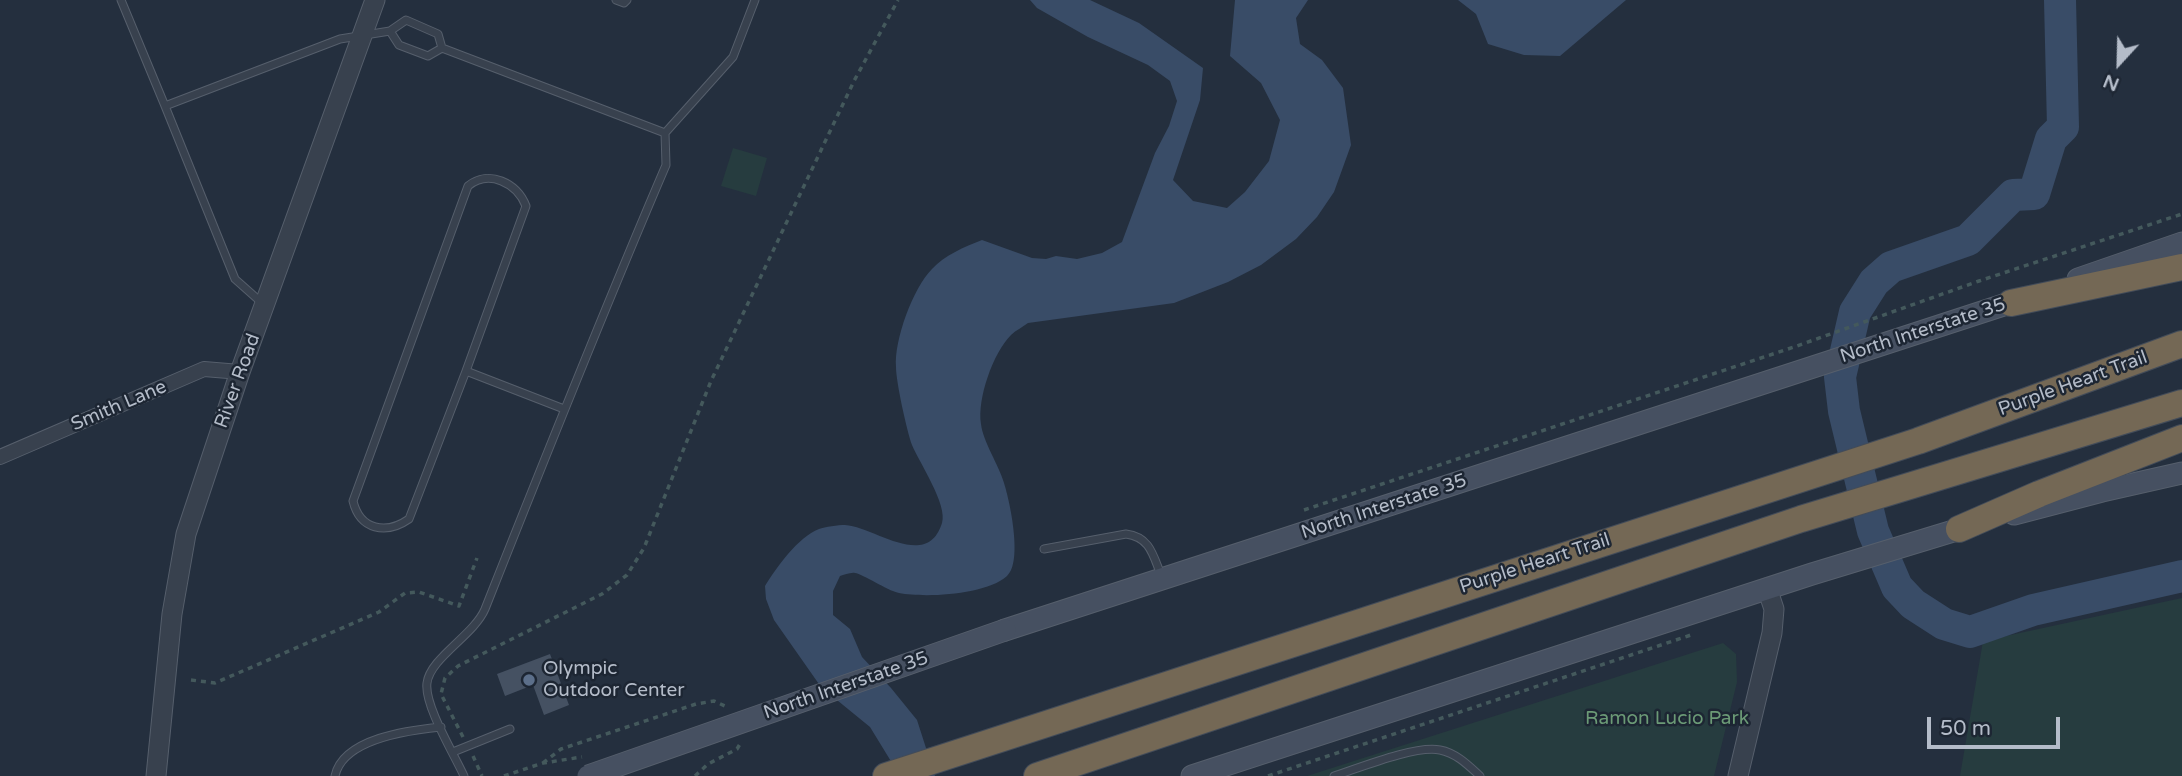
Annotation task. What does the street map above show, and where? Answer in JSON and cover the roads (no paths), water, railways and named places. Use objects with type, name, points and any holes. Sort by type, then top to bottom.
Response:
[{"type":"highway","points":[[2011,303],[2182,267]]},
{"type":"highway","name":"Purple Heart Trail","points":[[886,776],[1918,441],[2182,344]]},
{"type":"highway","points":[[1037,776],[1801,519],[2182,403]]},
{"type":"highway","points":[[1956,531],[2182,438]]},
{"type":"main road","name":"North Interstate 35","points":[[589,766],[2011,303],[2182,243]]},
{"type":"main road","points":[[1192,776],[1812,574],[2102,491],[2182,473]]},
{"type":"street","name":"River Road","points":[[156,776],[172,614],[186,534],[240,372],[375,0]]},
{"type":"street","name":"Smith Lane","points":[[0,457],[204,369],[240,372]]},
{"type":"street","points":[[1738,776],[1772,633],[1774,609],[1767,589]]},
{"type":"lane","points":[[121,0],[236,279],[265,306]]},
{"type":"lane","points":[[616,0],[624,3],[627,0]]},
{"type":"lane","points":[[464,776],[427,694],[431,670],[480,620],[666,165],[665,133],[733,57],[755,0]]},
{"type":"lane","points":[[165,106],[328,43],[390,31],[406,20],[438,34],[442,48]]},
{"type":"lane","points":[[390,31],[399,45],[428,56],[442,48]]},
{"type":"lane","points":[[442,48],[665,133]]},
{"type":"lane","points":[[488,178],[500,180],[520,192],[526,206],[466,371],[409,519],[394,528],[383,528],[365,522],[358,515],[353,501],[361,477],[468,186],[476,180],[488,178]]},
{"type":"lane","points":[[466,371],[564,409]]},
{"type":"lane","points":[[1044,549],[1126,534],[1137,535],[1146,542],[1162,579]]},
{"type":"lane","points":[[335,776],[336,769],[347,757],[383,737],[408,730],[441,727]]},
{"type":"lane","points":[[453,752],[510,729]]},
{"type":"lane","points":[[1334,776],[1417,751],[1439,750],[1462,759],[1480,776]]},
{"type":"water","points":[[1030,0],[1090,0],[1139,23],[1203,68],[1200,100],[1173,180],[1193,201],[1227,208],[1245,192],[1269,161],[1280,120],[1261,83],[1230,56],[1235,0],[1308,0],[1296,18],[1300,44],[1322,60],[1343,88],[1351,145],[1334,192],[1317,217],[1296,239],[1261,265],[1228,282],[1174,303],[1028,323],[1004,343],[988,377],[980,414],[982,431],[1007,492],[1015,545],[1012,569],[997,582],[955,594],[899,593],[852,573],[840,576],[833,591],[833,615],[850,629],[862,657],[917,720],[935,776],[900,776],[870,727],[821,687],[774,620],[766,599],[765,586],[796,546],[811,533],[822,528],[845,525],[857,527],[899,543],[913,545],[925,544],[935,537],[943,515],[932,484],[912,445],[898,384],[896,356],[912,301],[925,278],[937,264],[955,252],[982,240],[1032,258],[1046,259],[1056,256],[1077,259],[1102,253],[1122,242],[1177,101],[1170,81],[1148,65],[1088,37],[1037,8]]},
{"type":"water","points":[[1458,0],[1626,0],[1560,56],[1524,55],[1488,44],[1476,14]]},
{"type":"waterway","points":[[2060,0],[2063,127],[2051,139],[2034,194],[2013,195],[1968,240],[1891,267],[1874,282],[1855,312],[1840,377],[1844,411],[1873,531],[1897,587],[1913,604],[1944,624],[1970,632],[2033,610],[2182,576]]},
{"type":"place","name":"Olympic Outdoor Center","points":[[529,680]]},
{"type":"park label","name":"Ramon Lucio Park","points":[[1667,719]]}]
